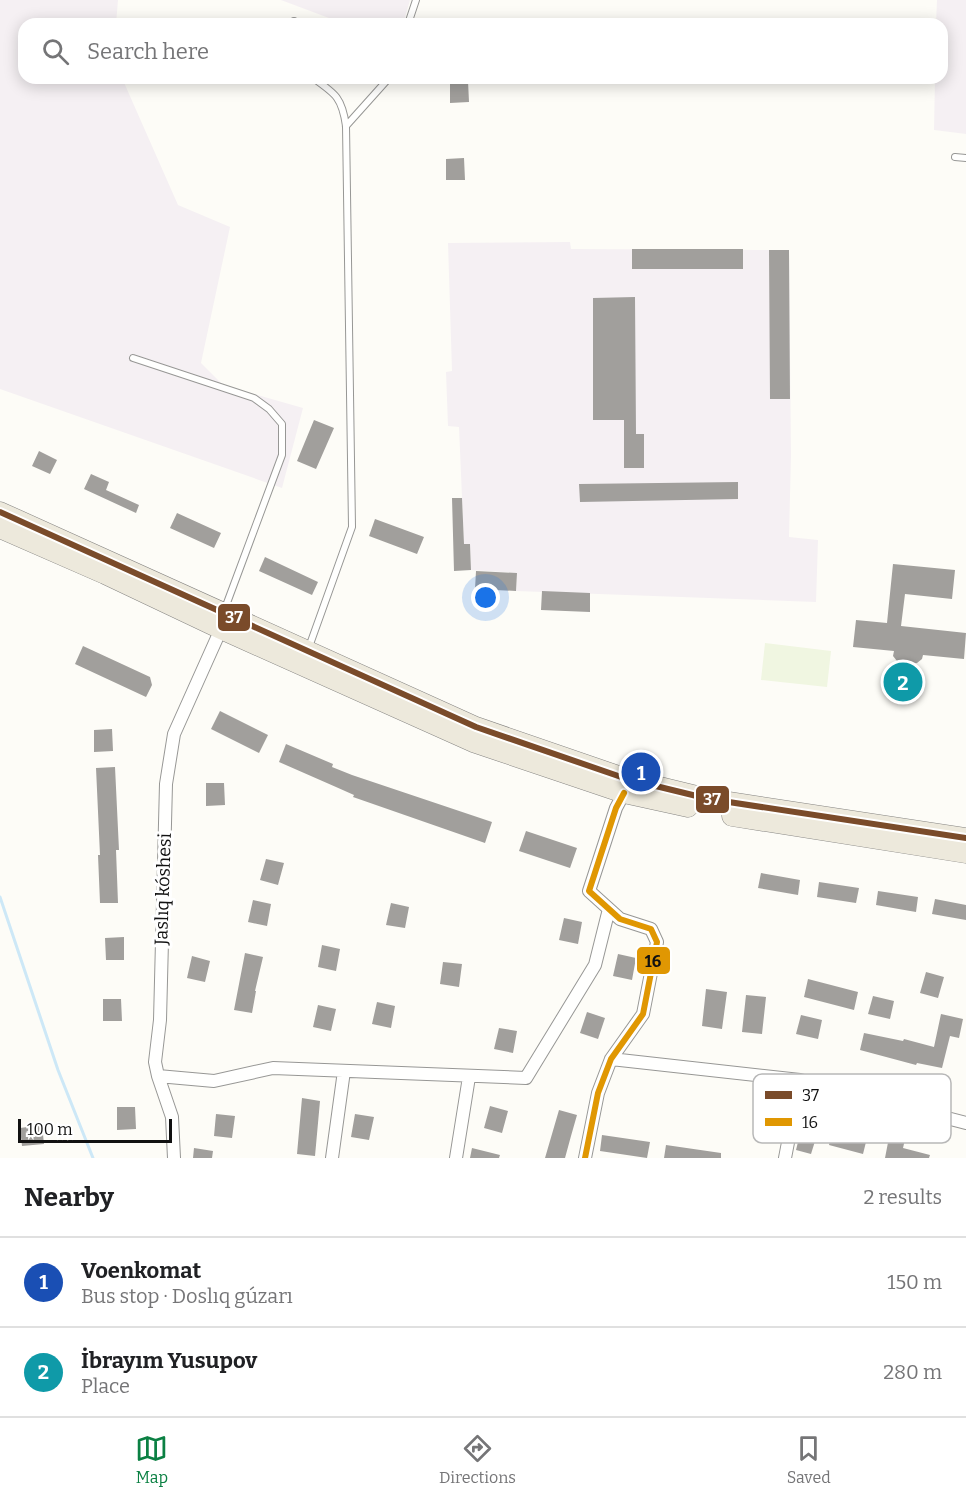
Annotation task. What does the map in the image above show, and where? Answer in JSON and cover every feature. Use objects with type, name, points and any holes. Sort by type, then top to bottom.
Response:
[{"type":"main road","points":[[0,512],[108,567],[473,742],[624,793],[713,813],[966,853]]},
{"type":"main road","points":[[0,528],[108,567]]},
{"type":"main road","points":[[222,621],[308,652],[476,727],[627,779],[709,799],[966,838]]},
{"type":"street","name":"Jaslıq kóshesi","points":[[174,1158],[172,1117],[155,1062],[160,1020],[166,784],[174,734],[222,621]]},
{"type":"street","points":[[585,1158],[598,1093],[611,1059],[643,1014],[657,942],[651,929],[620,919],[589,891],[616,808],[624,793]]},
{"type":"street","points":[[158,1076],[214,1081],[273,1068],[526,1078],[595,964],[609,909]]},
{"type":"street","points":[[611,1059],[753,1075]]},
{"type":"street","points":[[332,1158],[344,1071]]},
{"type":"street","points":[[456,1158],[469,1077]]},
{"type":"street","points":[[951,1119],[966,1123]]},
{"type":"street","points":[[785,1158],[788,1143]]},
{"type":"lane","points":[[410,18],[416,0]]},
{"type":"lane","points":[[308,652],[352,527],[346,126],[343,107],[336,94],[322,84]]},
{"type":"lane","points":[[346,126],[384,84]]},
{"type":"lane","points":[[956,157],[966,158]]},
{"type":"lane","points":[[133,358],[254,398],[270,409],[282,424],[282,455],[222,621]]},
{"type":"shaded area","points":[[0,0],[118,0],[116,18],[18,18],[18,84],[125,84],[178,205],[230,227],[201,363],[223,385],[303,408],[282,488],[0,389]]},
{"type":"shaded area","points":[[281,0],[410,0],[405,18],[329,18]]},
{"type":"shaded area","points":[[937,0],[966,0],[966,134],[934,130],[935,84],[948,84],[948,18],[936,18]]},
{"type":"shaded area","points":[[570,242],[571,249],[789,250],[791,455],[789,537],[818,540],[816,602],[516,591],[517,573],[471,570],[470,544],[464,544],[459,427],[448,426],[446,372],[452,371],[448,243]]},
{"type":"green space","points":[[765,643],[831,651],[827,687],[761,680]]},
{"type":"building","points":[[450,84],[468,84],[469,102],[450,103]]},
{"type":"building","points":[[464,158],[465,180],[446,180],[446,159]]},
{"type":"building","points":[[632,249],[743,249],[743,269],[632,269]]},
{"type":"building","points":[[769,250],[789,250],[790,399],[770,399]]},
{"type":"building","points":[[635,297],[636,434],[644,434],[644,468],[624,468],[624,420],[593,420],[593,298]]},
{"type":"building","points":[[314,420],[334,428],[316,469],[297,461]]},
{"type":"building","points":[[39,451],[57,460],[50,474],[32,466]]},
{"type":"building","points":[[91,474],[109,482],[106,490],[139,505],[136,513],[84,489]]},
{"type":"building","points":[[738,482],[738,499],[580,502],[579,484]]},
{"type":"building","points":[[452,498],[462,498],[464,544],[470,544],[471,570],[454,571]]},
{"type":"building","points":[[177,513],[221,533],[214,548],[170,528]]},
{"type":"building","points":[[375,519],[424,537],[417,554],[369,536]]},
{"type":"building","points":[[265,557],[318,582],[312,595],[259,571]]},
{"type":"building","points":[[893,564],[955,570],[952,599],[905,594],[901,626],[966,633],[964,659],[923,655],[917,663],[907,665],[897,661],[893,656],[894,651],[853,647],[856,620],[887,623]]},
{"type":"building","points":[[476,571],[517,573],[516,591],[475,589]]},
{"type":"building","points":[[542,591],[590,593],[590,612],[541,610]]},
{"type":"building","points":[[83,646],[150,677],[152,685],[146,697],[75,664]]},
{"type":"building","points":[[220,711],[268,735],[259,753],[211,729]]},
{"type":"building","points":[[112,729],[113,751],[94,752],[94,730]]},
{"type":"building","points":[[286,744],[333,764],[332,767],[352,775],[492,822],[485,843],[353,797],[354,795],[279,762]]},
{"type":"building","points":[[115,767],[119,850],[116,850],[118,903],[100,903],[96,768]]},
{"type":"building","points":[[206,783],[224,783],[225,805],[206,806]]},
{"type":"building","points":[[526,831],[577,848],[570,868],[519,851]]},
{"type":"building","points":[[266,859],[284,863],[278,885],[260,880]]},
{"type":"building","points":[[761,873],[800,880],[798,895],[758,888]]},
{"type":"building","points":[[819,882],[859,888],[856,903],[817,897]]},
{"type":"building","points":[[878,891],[918,897],[916,912],[876,905]]},
{"type":"building","points":[[935,899],[966,905],[966,920],[932,914]]},
{"type":"building","points":[[253,900],[271,904],[267,926],[248,922]]},
{"type":"building","points":[[391,903],[409,907],[405,928],[386,925]]},
{"type":"building","points":[[564,918],[582,922],[578,944],[559,940]]},
{"type":"building","points":[[124,937],[124,960],[106,960],[105,938]]},
{"type":"building","points":[[322,945],[340,949],[336,971],[318,967]]},
{"type":"building","points":[[245,953],[263,957],[252,1013],[234,1010]]},
{"type":"building","points":[[618,954],[636,958],[632,980],[613,976]]},
{"type":"building","points":[[192,956],[210,961],[205,982],[187,978]]},
{"type":"building","points":[[443,962],[462,964],[459,987],[440,984]]},
{"type":"building","points":[[926,972],[944,977],[938,998],[920,993]]},
{"type":"building","points":[[808,979],[858,992],[854,1010],[804,997]]},
{"type":"building","points":[[706,989],[727,992],[722,1029],[702,1026]]},
{"type":"building","points":[[746,995],[766,997],[762,1034],[742,1032]]},
{"type":"building","points":[[873,996],[894,1001],[890,1019],[868,1014]]},
{"type":"building","points":[[103,999],[121,999],[122,1021],[103,1021]]},
{"type":"building","points":[[377,1002],[395,1006],[391,1028],[372,1024]]},
{"type":"building","points":[[318,1005],[336,1009],[331,1031],[313,1027]]},
{"type":"building","points":[[587,1012],[605,1018],[598,1039],[580,1033]]},
{"type":"building","points":[[941,1014],[963,1019],[959,1038],[950,1036],[942,1068],[917,1063],[916,1065],[860,1050],[864,1033],[903,1041],[904,1039],[934,1047]]},
{"type":"building","points":[[801,1015],[822,1020],[818,1039],[796,1034]]},
{"type":"building","points":[[499,1028],[517,1031],[513,1053],[494,1049]]},
{"type":"building","points":[[302,1098],[320,1101],[315,1156],[297,1154]]},
{"type":"building","points":[[490,1106],[508,1111],[502,1133],[484,1128]]},
{"type":"building","points":[[117,1107],[135,1107],[136,1129],[117,1130]]},
{"type":"building","points":[[559,1110],[577,1115],[565,1158],[545,1158]]},
{"type":"building","points":[[216,1114],[235,1116],[232,1138],[214,1136]]},
{"type":"building","points":[[355,1114],[374,1117],[369,1140],[351,1137]]},
{"type":"building","points":[[42,1125],[44,1144],[22,1146],[20,1128]]},
{"type":"building","points":[[602,1135],[650,1142],[647,1158],[600,1151]]},
{"type":"building","points":[[798,1143],[814,1143],[811,1154],[796,1150]]},
{"type":"building","points":[[830,1143],[866,1143],[863,1154],[829,1145]]},
{"type":"building","points":[[888,1143],[904,1143],[903,1148],[930,1155],[929,1158],[885,1158]]},
{"type":"building","points":[[666,1145],[721,1153],[721,1158],[664,1158]]},
{"type":"building","points":[[194,1148],[213,1151],[212,1158],[193,1158]]},
{"type":"building","points":[[472,1148],[500,1155],[499,1158],[470,1158]]},
{"type":"waterway","points":[[0,897],[58,1070],[93,1158]]},
{"type":"transit line","name":"37","points":[[0,512],[476,727],[627,779],[709,799],[966,838]]},
{"type":"transit line","name":"16","points":[[585,1158],[598,1093],[611,1059],[643,1014],[657,942],[651,929],[620,919],[589,891],[616,808],[624,793]]},
{"type":"place","name":"İbrayım Yusupov","points":[[903,682]]},
{"type":"place","name":"Voenkomat","points":[[641,772]]}]
